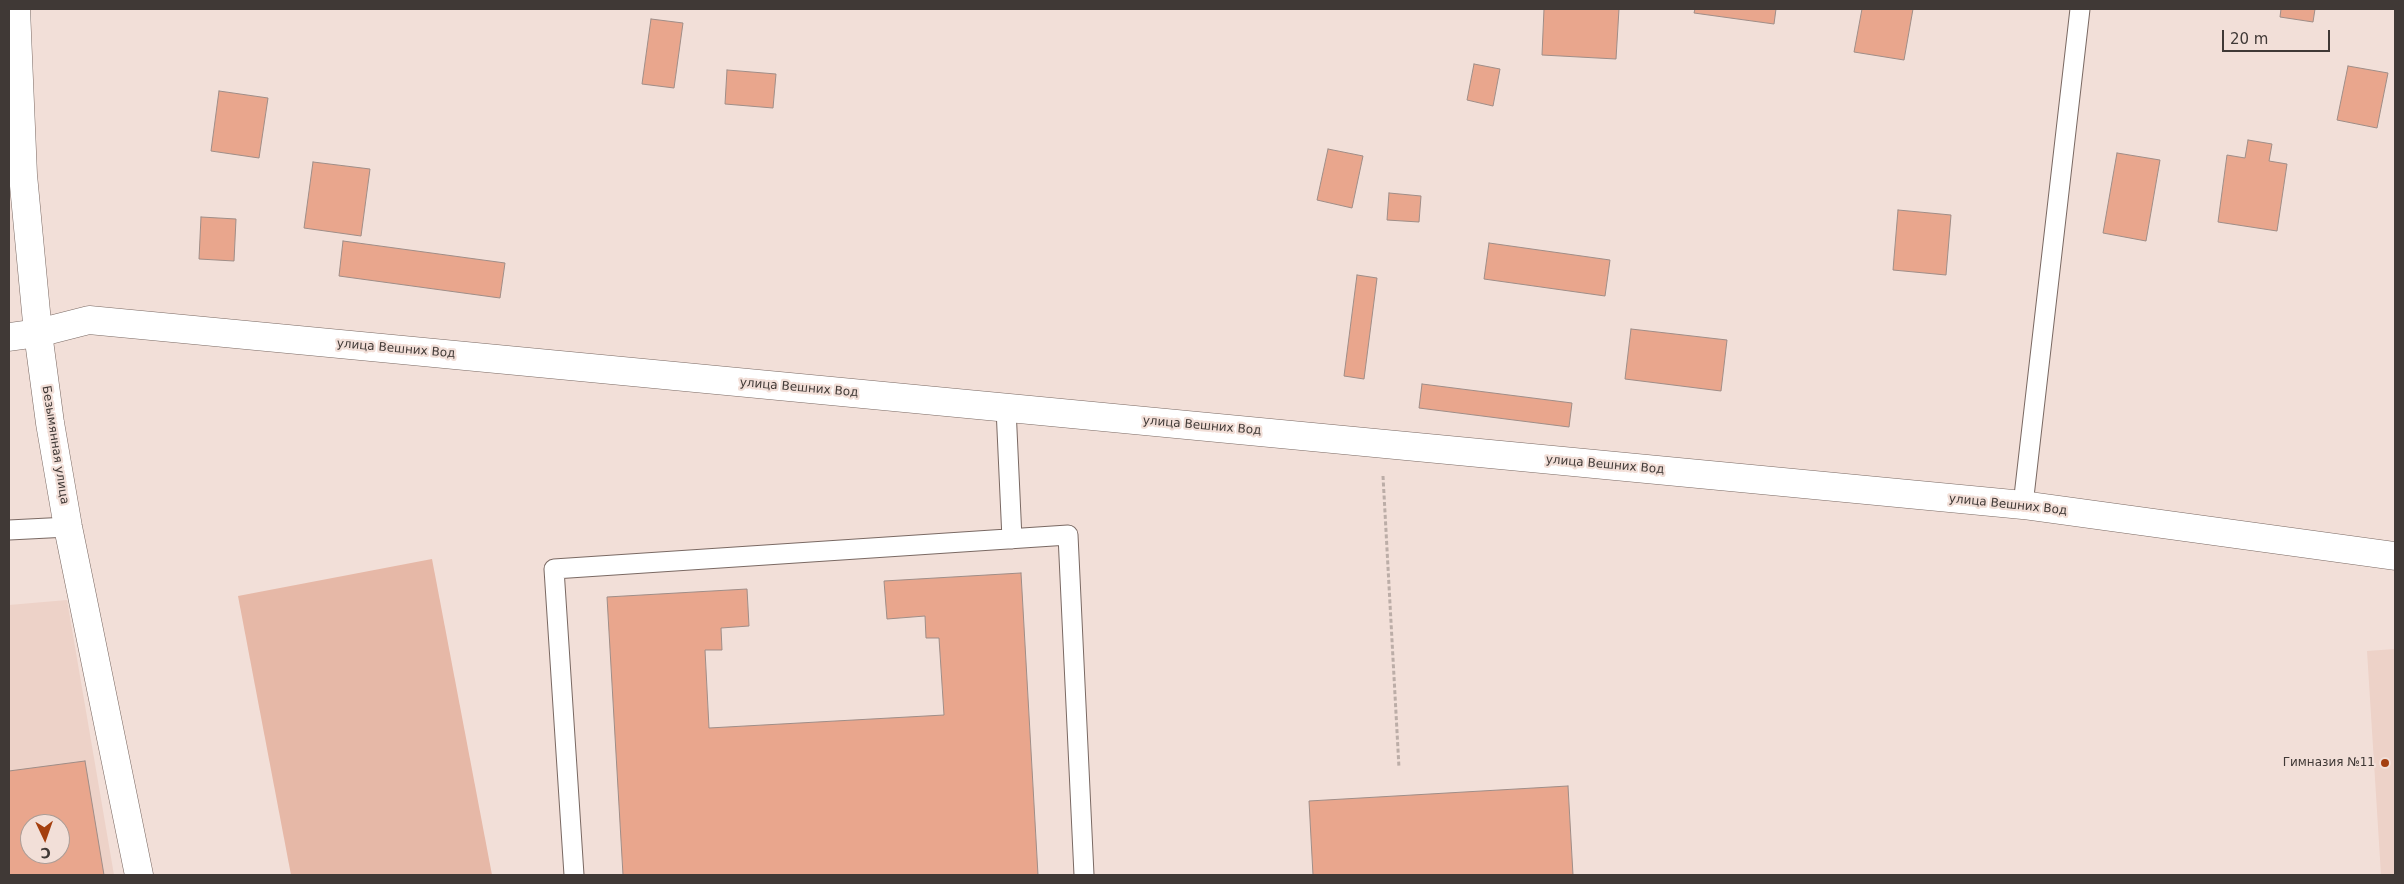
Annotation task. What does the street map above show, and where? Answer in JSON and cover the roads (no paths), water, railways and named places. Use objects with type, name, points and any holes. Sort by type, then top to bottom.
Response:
[{"type":"street","name":"Безымянная улица","points":[[16,9],[22,175],[38,332],[50,423],[68,527],[139,875]]},
{"type":"street","name":"улица Вешних Вод","points":[[9,337],[89,320],[2023,505],[2395,556]]},
{"type":"lane","points":[[2023,505],[2080,9]]},
{"type":"lane","points":[[1006,408],[1012,539]]},
{"type":"lane","points":[[9,530],[68,527]]},
{"type":"lane","points":[[574,875],[554,569],[1068,535],[1084,875]]},
{"type":"place","name":"Гимназия №11","points":[[2385,763]]}]
